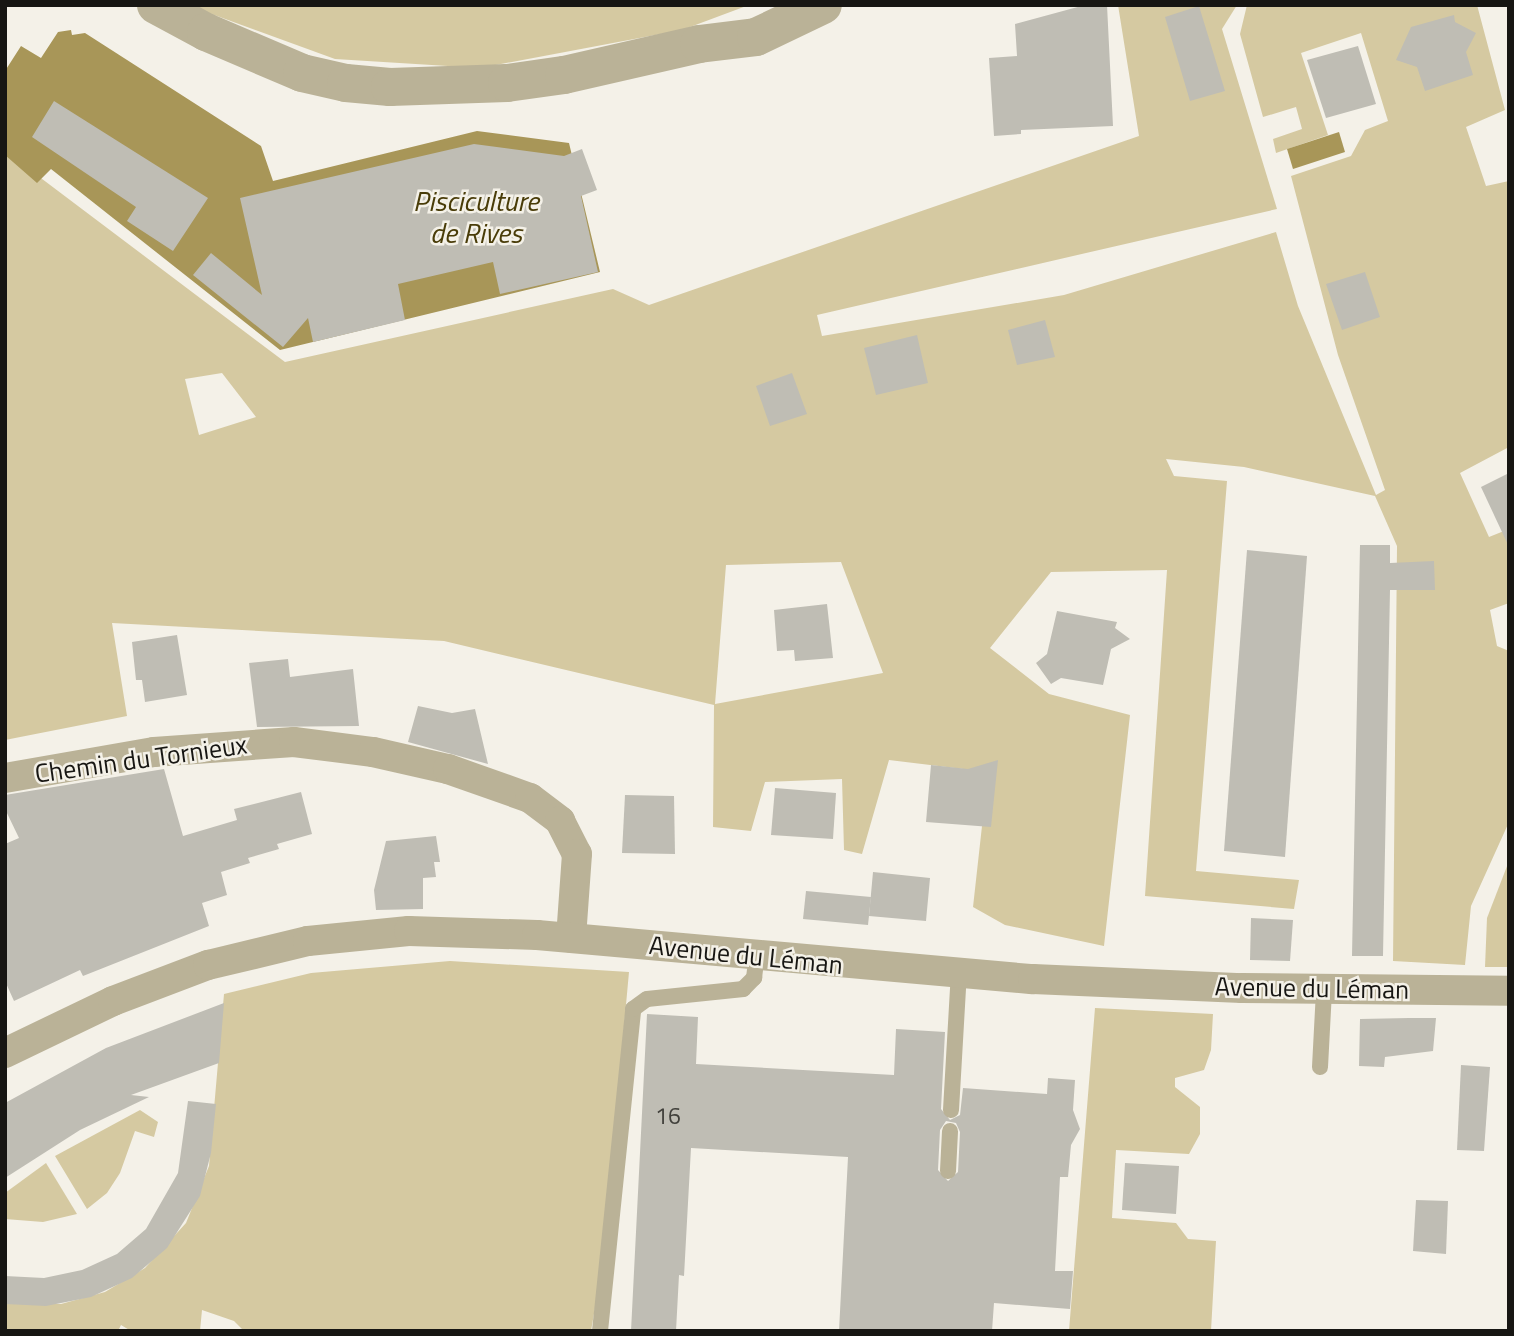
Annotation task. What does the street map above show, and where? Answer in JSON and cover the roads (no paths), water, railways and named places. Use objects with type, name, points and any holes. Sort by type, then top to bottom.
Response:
[{"type":"street","points":[[156,5],[281,65],[369,86],[508,83],[699,44],[765,35],[823,5]]},
{"type":"street","points":[[699,44],[770,5]]},
{"type":"street","name":"Chemin du Tornieux","points":[[5,778],[154,752],[283,743],[373,752],[448,769],[530,797],[560,821],[577,854],[571,938]]},
{"type":"street","name":"Avenue du Léman","points":[[5,1053],[160,982],[307,942],[409,931],[571,938],[758,953],[806,962],[959,973],[1324,990],[1509,991]]},
{"type":"lane","points":[[600,1331],[633,1009],[647,999],[743,989],[754,978],[758,953]]},
{"type":"lane","points":[[951,1110],[959,973]]},
{"type":"lane","points":[[1320,1067],[1324,990]]},
{"type":"lane","points":[[948,1171],[950,1131]]},
{"type":"water","name":"Pisciculture de Rives","points":[[71,30],[72,35],[85,33],[261,146],[273,181],[477,131],[569,143],[600,272],[280,350],[51,169],[37,183],[5,155],[5,71],[21,46],[41,58],[58,32]]},
{"type":"water","points":[[1339,132],[1345,152],[1293,169],[1287,149]]}]
